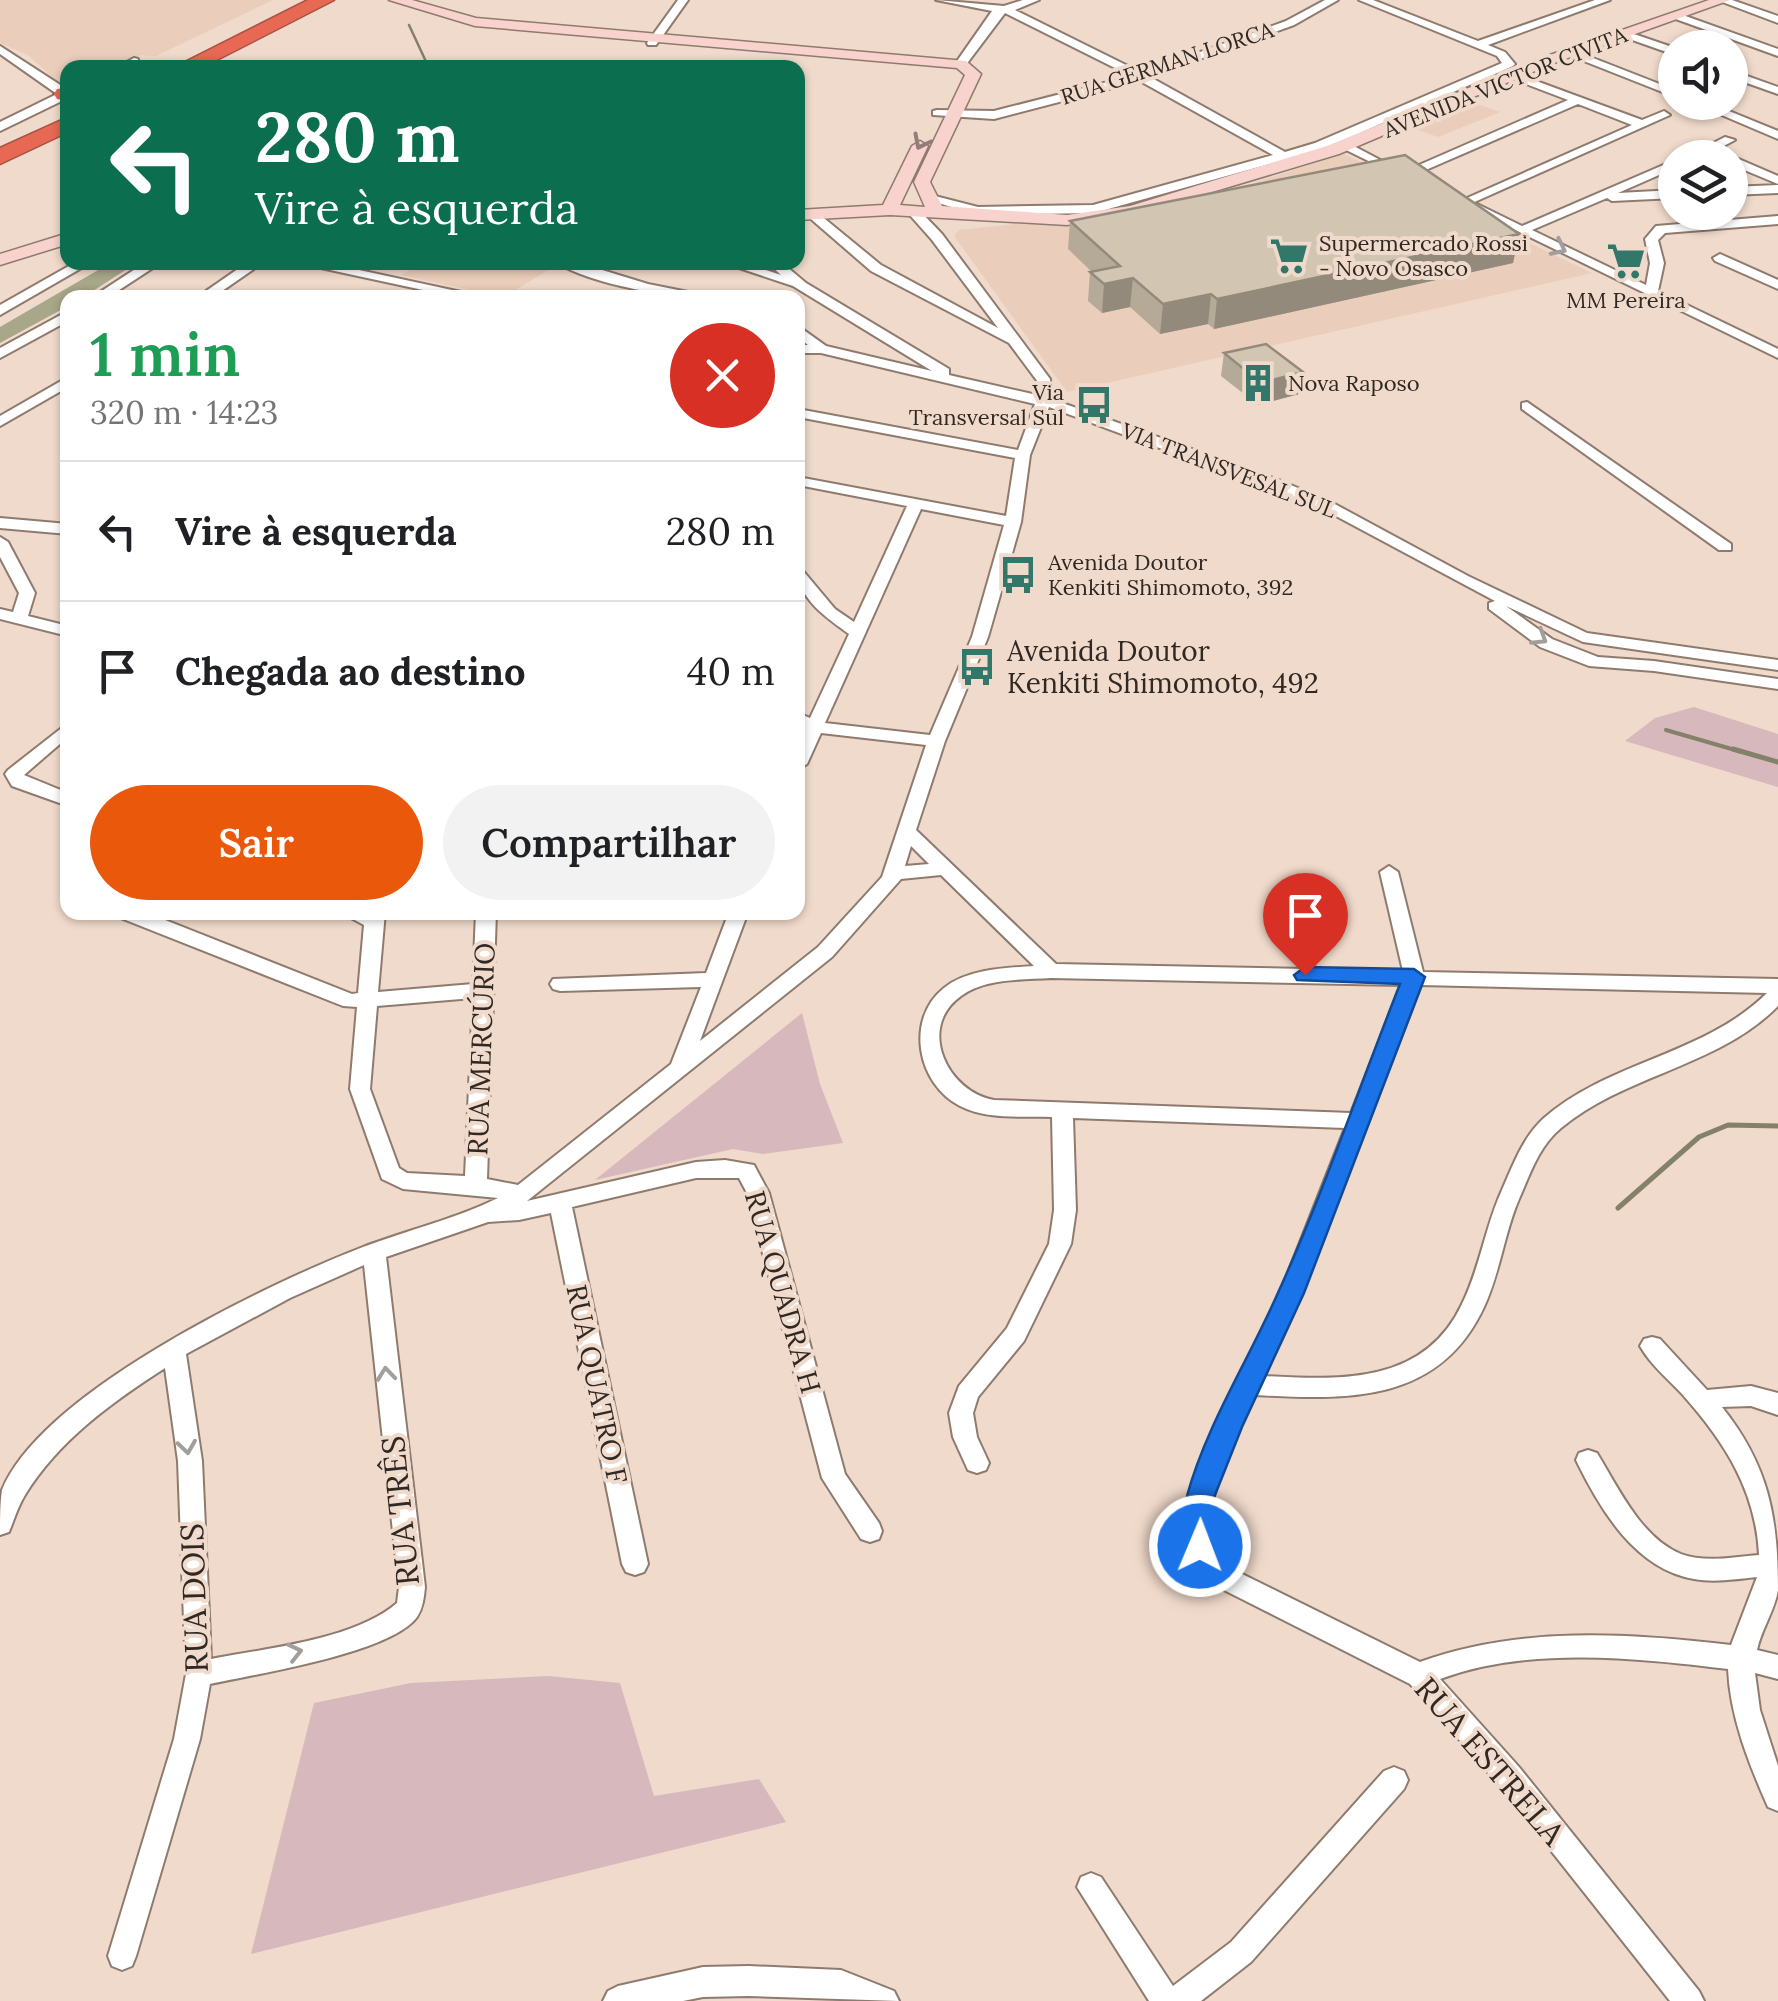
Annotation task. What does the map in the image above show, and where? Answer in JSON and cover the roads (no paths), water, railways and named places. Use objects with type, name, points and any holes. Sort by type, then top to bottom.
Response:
[{"type":"highway","points":[[182,60],[300,6],[324,0]]},
{"type":"highway","points":[[198,60],[300,6],[334,0]]},
{"type":"highway","points":[[0,147],[60,104]]},
{"type":"highway","points":[[0,156],[60,127]]},
{"type":"street","points":[[654,40],[682,0]]},
{"type":"street","points":[[942,0],[992,4],[1007,10],[1283,156]]},
{"type":"street","points":[[961,64],[997,12],[1034,0]]},
{"type":"street","name":"RUA GERMAN LORCA","points":[[945,113],[999,114],[1140,77],[1290,23],[1332,0]]},
{"type":"street","points":[[805,214],[928,197],[971,210],[1084,210],[1283,156],[1389,118],[1508,67],[1507,57],[1364,0]]},
{"type":"street","points":[[1477,45],[1604,0]]},
{"type":"street","points":[[1723,0],[1778,20]]},
{"type":"street","name":"AVENIDA VICTOR CIVITA","points":[[892,203],[913,211],[944,214],[1067,220],[1111,216],[1344,146],[1570,52],[1723,0]]},
{"type":"street","points":[[390,1],[452,25],[961,64],[972,74],[892,203]]},
{"type":"street","points":[[1678,16],[1778,53]]},
{"type":"street","points":[[1625,34],[1658,46]]},
{"type":"street","points":[[735,47],[949,70],[954,78],[922,177],[934,209],[944,214],[937,238]]},
{"type":"street","points":[[0,49],[60,94]]},
{"type":"street","points":[[1570,52],[1658,87]]},
{"type":"street","points":[[1512,75],[1641,124]]},
{"type":"street","points":[[1748,79],[1778,90]]},
{"type":"street","points":[[1406,175],[1578,100]]},
{"type":"street","points":[[0,127],[60,102]]},
{"type":"street","points":[[1464,202],[1658,117]]},
{"type":"street","points":[[1744,120],[1776,132]]},
{"type":"street","points":[[1344,146],[1420,182]]},
{"type":"street","points":[[1748,168],[1778,180]]},
{"type":"street","points":[[1522,230],[1658,171]]},
{"type":"street","points":[[1748,190],[1778,189]]},
{"type":"street","points":[[1596,198],[1658,195]]},
{"type":"street","points":[[1449,196],[1778,354]]},
{"type":"street","points":[[489,1215],[522,1194],[838,941],[894,873],[936,742],[980,636],[1013,522],[1023,455],[1044,400],[1044,376],[913,211]]},
{"type":"street","points":[[805,215],[876,268],[1014,343]]},
{"type":"street","points":[[1651,291],[1657,263],[1652,239],[1661,228],[1778,220]]},
{"type":"street","points":[[0,260],[60,241]]},
{"type":"street","points":[[1720,258],[1778,284]]},
{"type":"street","points":[[1754,274],[1778,262]]},
{"type":"street","points":[[0,310],[72,270]]},
{"type":"street","points":[[110,290],[143,270]]},
{"type":"street","points":[[214,290],[246,270]]},
{"type":"street","points":[[341,270],[442,290]]},
{"type":"street","points":[[587,270],[659,290]]},
{"type":"street","points":[[751,270],[801,286]]},
{"type":"street","points":[[780,270],[958,382]]},
{"type":"street","points":[[0,354],[60,320]]},
{"type":"street","points":[[805,336],[820,350]]},
{"type":"street","name":"VIA TRANSVESAL SUL","points":[[805,349],[1044,400],[1295,491],[1567,632],[1604,642],[1778,665]]},
{"type":"street","points":[[0,422],[60,386]]},
{"type":"street","points":[[1528,406],[1725,548]]},
{"type":"street","points":[[805,414],[1023,455]]},
{"type":"street","points":[[805,483],[1013,522]]},
{"type":"street","points":[[805,723],[857,632],[916,503]]},
{"type":"street","points":[[0,523],[60,529]]},
{"type":"street","points":[[0,542],[28,593],[18,621]]},
{"type":"street","name":"VIA TRANSVESAL SUL","points":[[1462,579],[1546,643],[1595,662],[1654,666],[1778,684]]},
{"type":"street","points":[[805,583],[829,612],[857,632]]},
{"type":"street","points":[[0,614],[60,630]]},
{"type":"street","points":[[1595,662],[1604,642]]},
{"type":"street","points":[[1654,666],[1672,648]]},
{"type":"street","points":[[805,728],[936,742]]},
{"type":"street","points":[[60,735],[14,774],[18,782],[60,797]]},
{"type":"street","points":[[908,833],[1051,971]]},
{"type":"street","points":[[894,873],[945,869]]},
{"type":"street","points":[[1389,872],[1414,977]]},
{"type":"street","points":[[145,920],[346,1000],[484,990]]},
{"type":"street","points":[[374,920],[360,1089],[390,1173],[403,1181],[476,1185],[522,1194]]},
{"type":"street","name":"RUA MERCÚRIO","points":[[476,1185],[486,920]]},
{"type":"street","points":[[680,1068],[736,920]]},
{"type":"street","points":[[991,977],[1004,956],[1009,934]]},
{"type":"street","points":[[1358,1121],[994,1108],[968,1102],[941,1077],[929,1046],[930,1024],[939,1005],[952,992],[991,977],[1051,971],[1778,986]]},
{"type":"street","name":"RUA ESTRELA","points":[[1414,977],[1292,1293],[1201,1495],[1196,1523],[1207,1566],[1252,1594],[1419,1675],[1509,1776],[1689,2001]]},
{"type":"street","points":[[560,984],[712,980]]},
{"type":"street","points":[[1248,1385],[1324,1388],[1375,1384],[1416,1370],[1451,1346],[1473,1308],[1504,1207],[1536,1141],[1551,1124],[1596,1095],[1728,1033],[1778,994]]},
{"type":"street","points":[[977,1463],[965,1437],[961,1413],[967,1393],[1016,1334],[1060,1244],[1064,1210],[1062,1109]]},
{"type":"street","name":"RUA QUADRA H","points":[[560,1203],[726,1166],[746,1171],[758,1194],[834,1478],[870,1531]]},
{"type":"street","points":[[0,1524],[16,1487],[46,1449],[94,1404],[174,1350],[272,1295],[374,1252],[489,1215],[560,1203]]},
{"type":"street","name":"RUA QUATRO F","points":[[560,1203],[636,1564]]},
{"type":"street","name":"RUA TRÊS","points":[[200,1674],[350,1640],[386,1627],[408,1610],[412,1587],[374,1252]]},
{"type":"street","points":[[1652,1346],[1704,1400],[1754,1472],[1770,1526],[1772,1565],[1742,1657],[1754,1734],[1778,1798]]},
{"type":"street","name":"RUA DOIS","points":[[122,1956],[187,1739],[200,1674],[190,1461],[174,1350]]},
{"type":"street","points":[[1704,1400],[1737,1395],[1771,1400],[1778,1405]]},
{"type":"street","points":[[1588,1460],[1637,1532],[1660,1556],[1696,1569],[1772,1565]]},
{"type":"street","points":[[1419,1675],[1452,1661],[1542,1645],[1742,1657],[1778,1667]]},
{"type":"street","points":[[1176,2001],[1241,1952],[1394,1780]]},
{"type":"street","points":[[1091,1887],[1166,2001]]},
{"type":"street","points":[[618,2001],[841,1985],[884,2001]]},
{"type":"waterway","points":[[409,25],[425,60]]},
{"type":"waterway","points":[[80,290],[114,270]]},
{"type":"waterway","points":[[0,336],[60,301]]},
{"type":"waterway","points":[[1666,730],[1742,752]]},
{"type":"waterway","points":[[1733,749],[1778,762]]},
{"type":"waterway","points":[[1618,1208],[1699,1137],[1728,1125],[1778,1126]]},
{"type":"place","name":"Supermercado Rossi - Novo Osasco","points":[[1289,256]]},
{"type":"place","name":"MM Pereira","points":[[1626,261]]},
{"type":"place","name":"Nova Raposo","points":[[1258,383]]},
{"type":"place","name":"Via Transversal Sul","points":[[1094,405]]},
{"type":"place","name":"Avenida Doutor Kenkiti Shimomoto, 392","points":[[1018,575]]},
{"type":"place","name":"Avenida Doutor Kenkiti Shimomoto, 492","points":[[977,667]]}]
